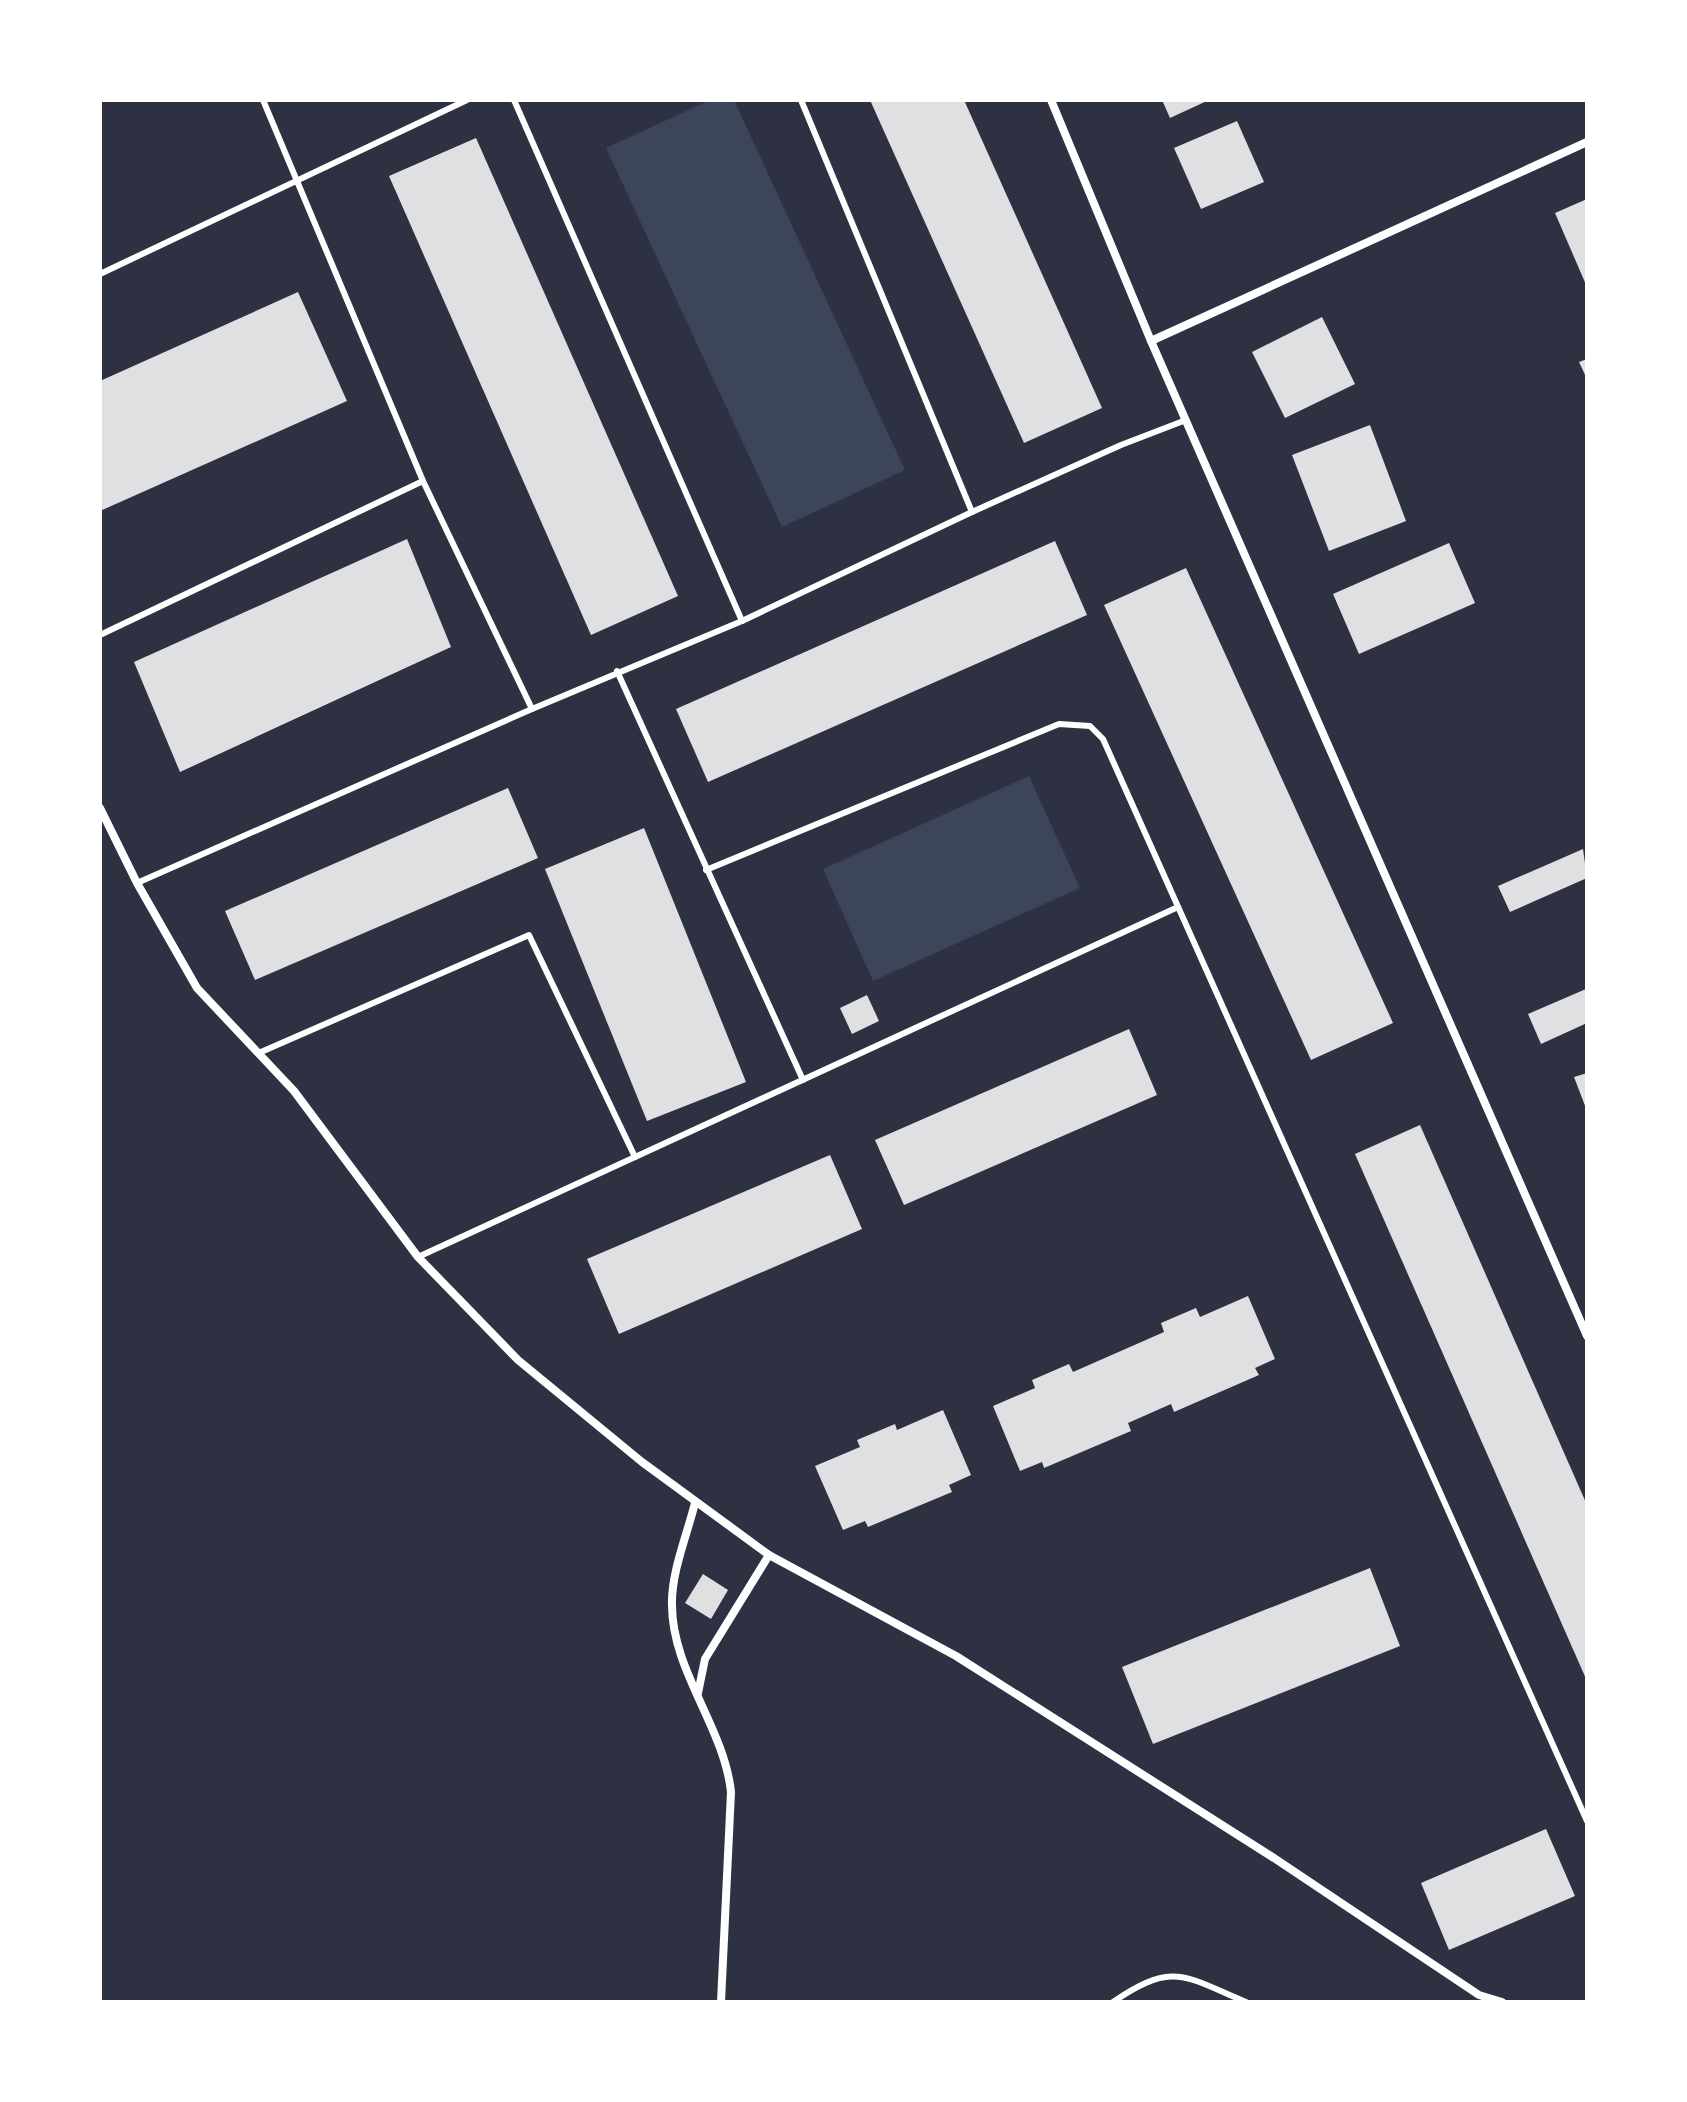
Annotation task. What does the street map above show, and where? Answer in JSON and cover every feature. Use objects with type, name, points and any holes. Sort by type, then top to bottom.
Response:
[{"type":"street","points":[[1051,100],[1151,341],[1587,1336]]},
{"type":"street","points":[[1151,341],[1587,142]]},
{"type":"street","points":[[100,808],[137,883],[197,988],[261,1052],[418,1257],[518,1360],[695,1503],[769,1555],[956,1656],[1274,1858],[1479,1995],[1502,2002]]},
{"type":"street","points":[[695,1503],[671,1604],[677,1642],[728,1766],[731,1792],[721,2002]]},
{"type":"street","points":[[698,1694],[705,1659],[769,1555]]},
{"type":"lane","points":[[263,100],[423,481],[532,709]]},
{"type":"lane","points":[[100,274],[467,100]]},
{"type":"lane","points":[[514,100],[742,621]]},
{"type":"lane","points":[[801,100],[972,512]]},
{"type":"lane","points":[[137,883],[617,671],[742,621],[972,512],[1121,445],[1186,420]]},
{"type":"lane","points":[[100,635],[423,481]]},
{"type":"lane","points":[[617,671],[803,1080]]},
{"type":"lane","points":[[706,870],[1059,724],[1090,726],[1103,739],[1587,1821]]},
{"type":"lane","points":[[418,1257],[1178,907]]},
{"type":"lane","points":[[261,1052],[529,935],[635,1157]]},
{"type":"lane","points":[[1113,2002],[1146,1979],[1183,1976],[1246,2002]]},
{"type":"shaded area","points":[[710,100],[734,100],[905,470],[782,527],[606,148]]},
{"type":"shaded area","points":[[1029,776],[1080,888],[873,981],[823,869]]},
{"type":"building","points":[[870,100],[964,100],[1102,408],[1024,443]]},
{"type":"building","points":[[1162,100],[1209,100],[1170,118]]},
{"type":"building","points":[[1237,121],[1264,182],[1201,209],[1174,148]]},
{"type":"building","points":[[476,138],[678,596],[591,635],[389,176]]},
{"type":"building","points":[[1587,199],[1587,287],[1555,213]]},
{"type":"building","points":[[298,292],[347,401],[100,511],[100,381]]},
{"type":"building","points":[[1322,317],[1355,384],[1285,418],[1252,352]]},
{"type":"building","points":[[1587,359],[1587,379],[1579,362]]},
{"type":"building","points":[[1370,425],[1406,521],[1329,551],[1292,455]]},
{"type":"building","points":[[407,539],[451,647],[180,772],[134,662]]},
{"type":"building","points":[[1055,541],[1087,615],[708,782],[676,709]]},
{"type":"building","points":[[1449,543],[1475,603],[1359,654],[1333,594]]},
{"type":"building","points":[[1186,568],[1393,1023],[1311,1060],[1104,605]]},
{"type":"building","points":[[508,788],[538,858],[255,980],[225,911]]},
{"type":"building","points":[[644,828],[746,1082],[647,1121],[545,869]]},
{"type":"building","points":[[1583,849],[1587,878],[1510,912],[1498,886]]},
{"type":"building","points":[[1586,989],[1587,1023],[1541,1044],[1528,1014]]},
{"type":"building","points":[[867,995],[879,1021],[852,1034],[840,1008]]},
{"type":"building","points":[[1129,1029],[1157,1095],[904,1205],[875,1140]]},
{"type":"building","points":[[1587,1073],[1587,1111],[1574,1077]]},
{"type":"building","points":[[1420,1125],[1587,1505],[1587,1681],[1355,1154]]},
{"type":"building","points":[[830,1155],[862,1229],[619,1334],[587,1259]]},
{"type":"building","points":[[1248,1296],[1275,1359],[1255,1368],[1259,1375],[1174,1412],[1171,1404],[1128,1423],[1131,1431],[1044,1468],[1042,1462],[1020,1471],[993,1406],[1035,1388],[1032,1380],[1069,1364],[1073,1372],[1164,1332],[1161,1323],[1196,1308],[1200,1317]]},
{"type":"building","points":[[943,1410],[971,1475],[949,1485],[952,1492],[868,1527],[865,1521],[843,1530],[815,1466],[860,1447],[857,1440],[895,1424],[897,1430]]},
{"type":"building","points":[[1370,1568],[1400,1646],[1153,1744],[1122,1667]]},
{"type":"building","points":[[703,1574],[728,1590],[711,1619],[685,1603]]},
{"type":"building","points":[[1546,1829],[1575,1896],[1449,1950],[1421,1883]]}]
